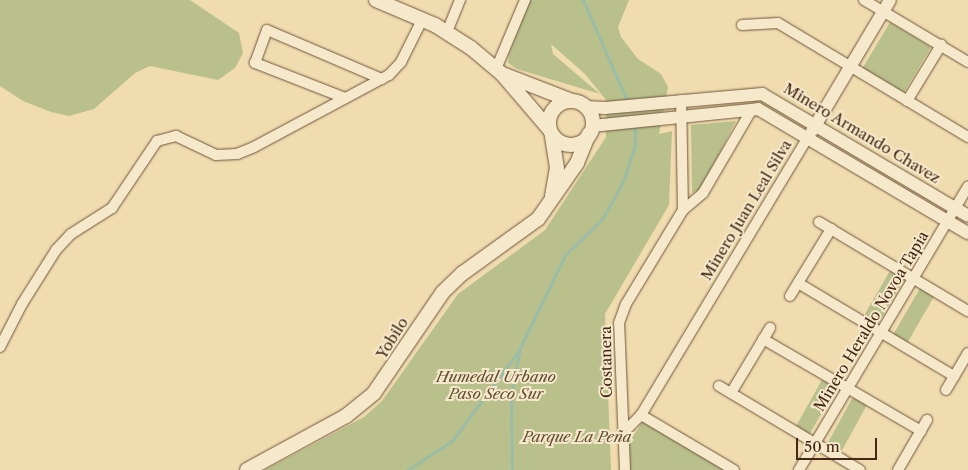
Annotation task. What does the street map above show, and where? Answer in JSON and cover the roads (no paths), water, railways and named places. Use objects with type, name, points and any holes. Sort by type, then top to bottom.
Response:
[{"type":"main road","points":[[376,0],[393,3],[447,32],[499,71],[560,142],[571,145],[582,142],[591,130],[591,115],[586,106],[499,71]]},
{"type":"main road","name":"Yobilo","points":[[549,204],[557,168],[551,132],[553,110],[561,103],[572,101]]},
{"type":"main road","name":"Yobilo","points":[[247,470],[338,420],[365,402],[388,376],[443,292],[473,265],[529,227],[549,204],[577,163],[591,130]]},
{"type":"street","points":[[447,32],[460,0]]},
{"type":"street","points":[[499,71],[525,0]]},
{"type":"street","points":[[864,0],[887,6],[941,46],[968,62]]},
{"type":"street","name":"Minero Juan Leal Silva","points":[[624,432],[641,415],[887,6]]},
{"type":"street","points":[[0,347],[22,304],[56,250],[71,234],[112,208],[157,141],[176,136],[216,155],[237,154],[382,79],[401,62],[422,20]]},
{"type":"street","points":[[742,26],[778,23],[968,137]]},
{"type":"street","points":[[345,98],[255,64],[268,30],[382,79]]},
{"type":"street","points":[[907,101],[941,46]]},
{"type":"street","name":"Minero Armando Chavez","points":[[586,106],[605,108],[762,94],[816,124],[968,216]]},
{"type":"street","points":[[681,100],[683,210]]},
{"type":"street","name":"Minero Armando Chavez","points":[[591,130],[608,122],[752,108],[763,111],[968,233]]},
{"type":"street","name":"Costanera","points":[[625,470],[621,316],[683,210],[703,194],[752,108]]},
{"type":"street","name":"Minero Heraldo Novoa Tapia","points":[[799,470],[968,188]]},
{"type":"street","points":[[819,222],[968,311]]},
{"type":"street","points":[[790,296],[831,229]]},
{"type":"street","points":[[798,283],[954,376]]},
{"type":"street","points":[[731,393],[770,328]]},
{"type":"street","points":[[763,339],[921,431]]},
{"type":"street","points":[[946,390],[968,353]]},
{"type":"street","points":[[720,386],[860,470]]},
{"type":"street","points":[[641,415],[734,470]]},
{"type":"street","points":[[898,470],[928,420]]},
{"type":"waterway","points":[[583,0],[628,103]]},
{"type":"waterway","points":[[512,470],[511,394],[520,348],[565,255],[602,219],[623,182],[635,144],[635,125]]},
{"type":"waterway","points":[[407,470],[452,441],[519,350]]},
{"type":"park label","name":"Humedal Urbano Paso Seco Sur","points":[[496,384]]},
{"type":"park label","name":"Parque La Peña","points":[[577,437]]}]
